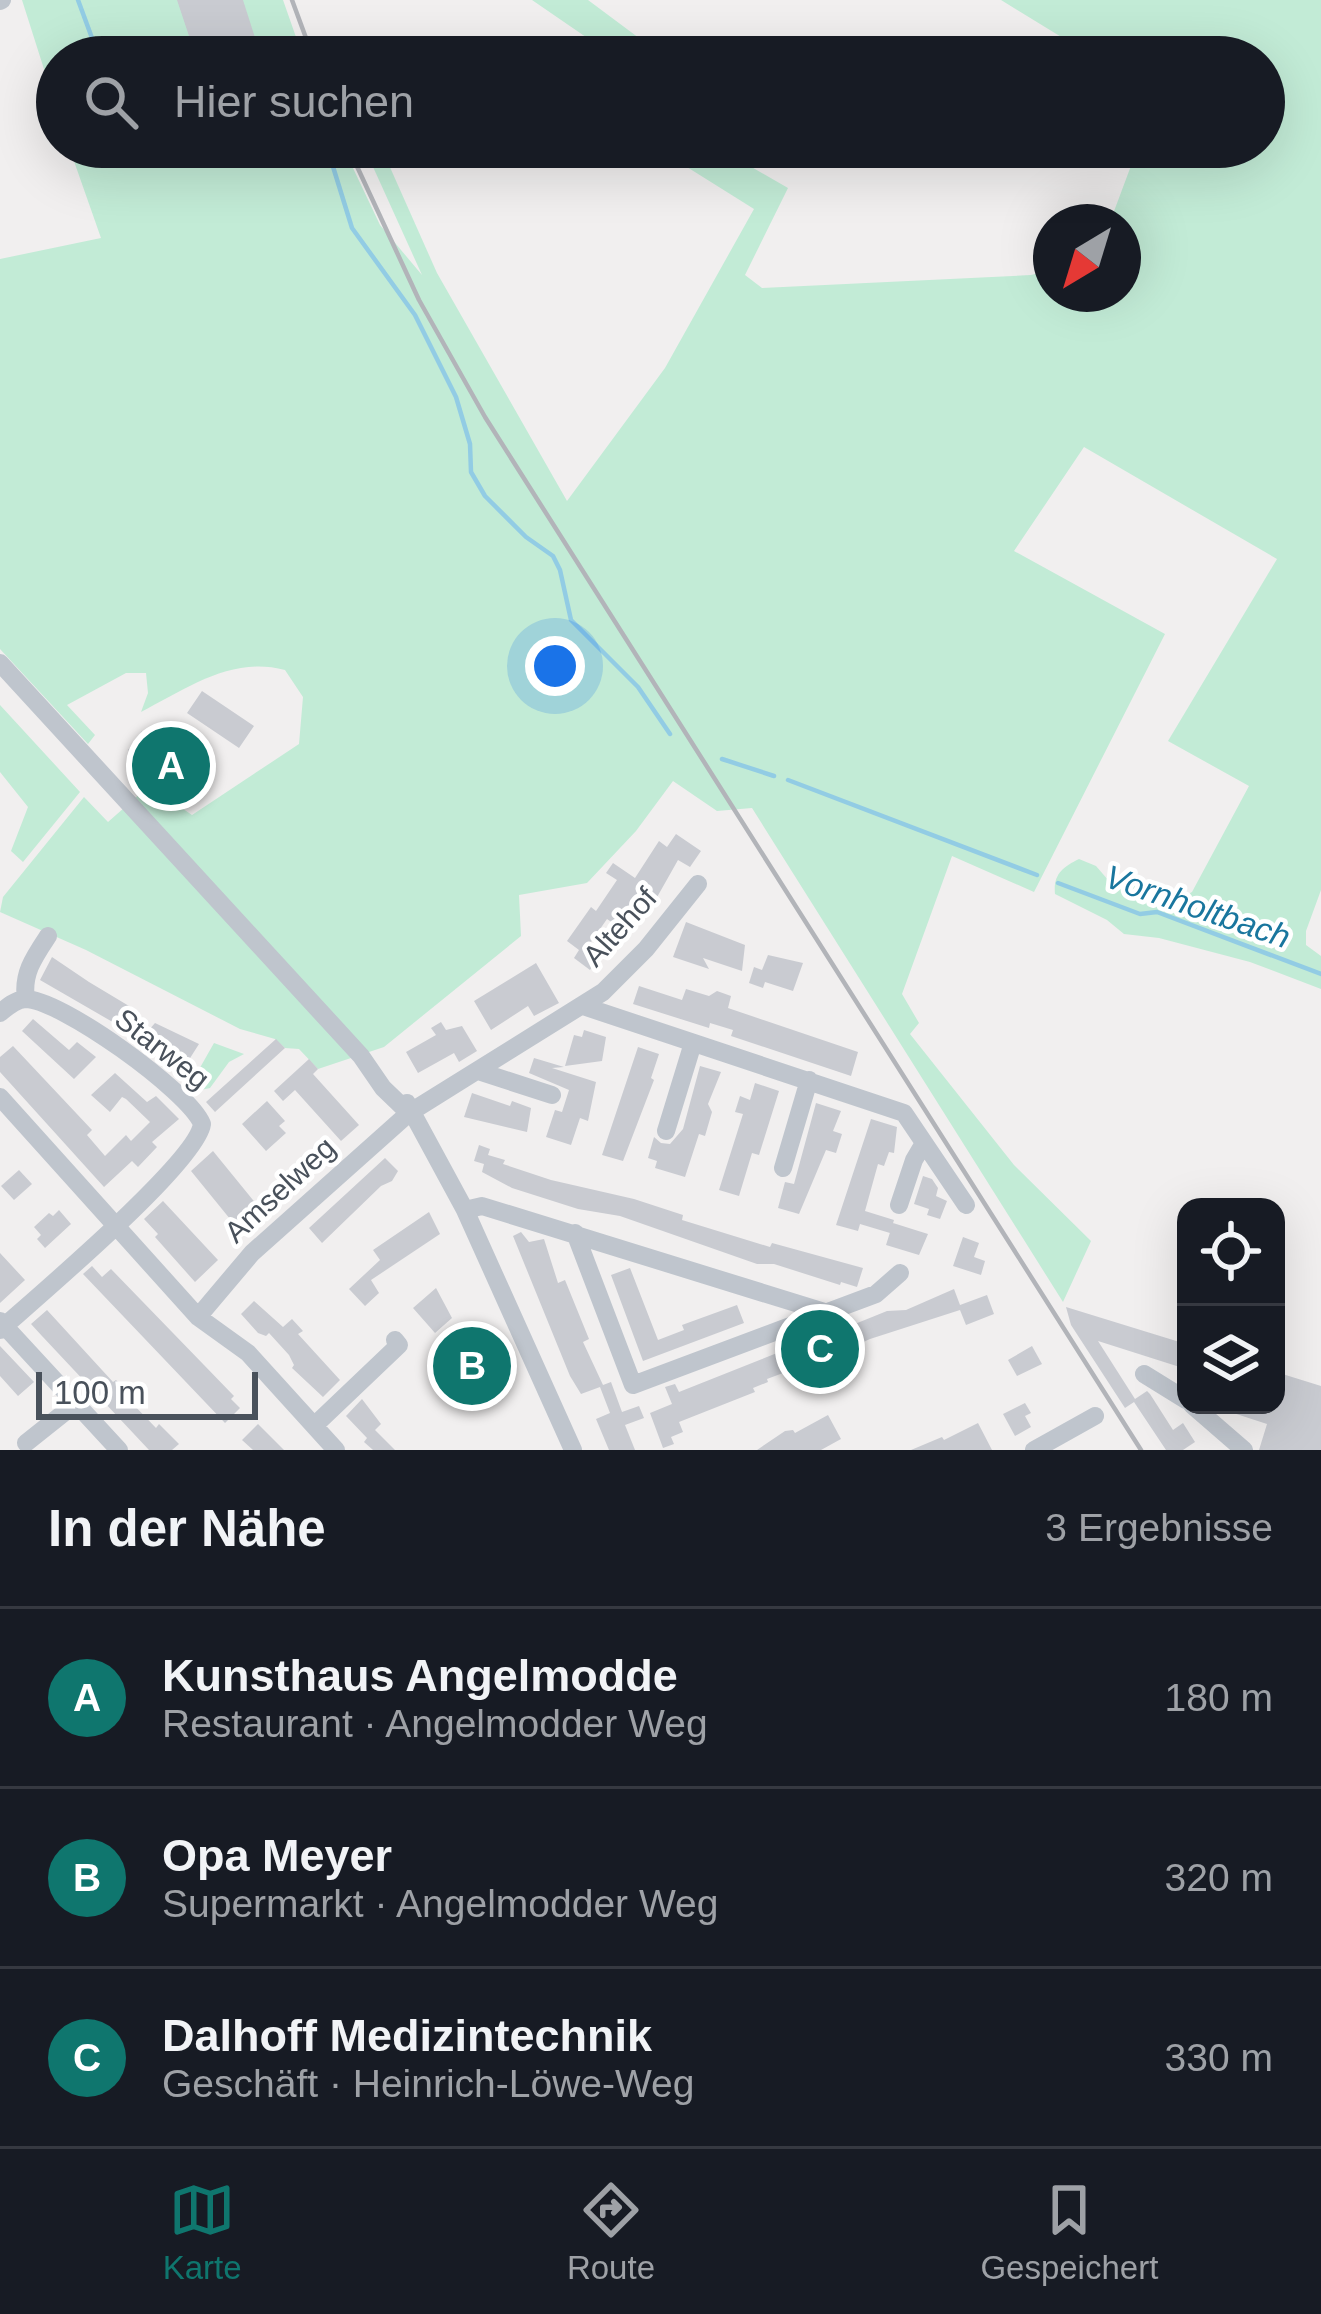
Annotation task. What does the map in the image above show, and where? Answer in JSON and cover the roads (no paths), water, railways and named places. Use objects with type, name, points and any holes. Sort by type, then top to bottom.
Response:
[{"type":"street","points":[[0,663],[403,1096],[465,1210],[490,1291],[573,1450]]},
{"type":"street","name":"Altehof","points":[[409,1112],[583,1006],[646,949],[698,884]]},
{"type":"street","points":[[0,1012],[26,999],[27,972],[48,936]]},
{"type":"street","name":"Starweg","points":[[26,999],[126,1050],[185,1099],[202,1124],[193,1147],[115,1224]]},
{"type":"street","name":"Altehof","points":[[583,1006],[904,1113],[919,1151],[966,1205]]},
{"type":"street","points":[[666,1131],[693,1043]]},
{"type":"street","points":[[478,1071],[552,1095]]},
{"type":"street","points":[[783,1168],[809,1079]]},
{"type":"street","points":[[0,1097],[198,1317],[248,1353],[335,1450]]},
{"type":"street","name":"Amselweg","points":[[198,1317],[252,1253],[409,1112]]},
{"type":"street","points":[[899,1205],[919,1151]]},
{"type":"street","points":[[465,1210],[482,1206],[827,1312]]},
{"type":"street","points":[[115,1224],[1,1326],[119,1450]]},
{"type":"street","points":[[575,1233],[634,1385],[876,1294],[900,1273]]},
{"type":"street","points":[[315,1425],[399,1345],[395,1340]]},
{"type":"street","points":[[1144,1374],[1177,1395]]},
{"type":"street","points":[[26,1444],[75,1404]]},
{"type":"street","points":[[1203,1414],[1244,1450]]},
{"type":"street","points":[[1034,1450],[1095,1416]]},
{"type":"waterway","name":"Vornholtbach","points":[[78,0],[91,36]]},
{"type":"waterway","name":"Vornholtbach","points":[[333,168],[352,228],[415,315],[456,397],[470,444],[471,472],[485,496],[526,537],[553,556],[571,620],[638,687],[670,734]]},
{"type":"waterway","name":"Vornholtbach","points":[[722,759],[774,776]]},
{"type":"waterway","name":"Vornholtbach","points":[[788,780],[1037,875]]},
{"type":"waterway","name":"Vornholtbach","points":[[1058,883],[1140,914],[1157,912],[1321,974]]},
{"type":"railway","points":[[292,0],[305,36]]},
{"type":"railway","points":[[358,168],[419,300],[485,417],[1141,1450]]},
{"type":"place","name":"Kunsthaus Angelmodde","points":[[171,766]]},
{"type":"place","name":"Dalhoff Medizintechnik","points":[[820,1349]]},
{"type":"place","name":"Opa Meyer","points":[[472,1366]]}]
